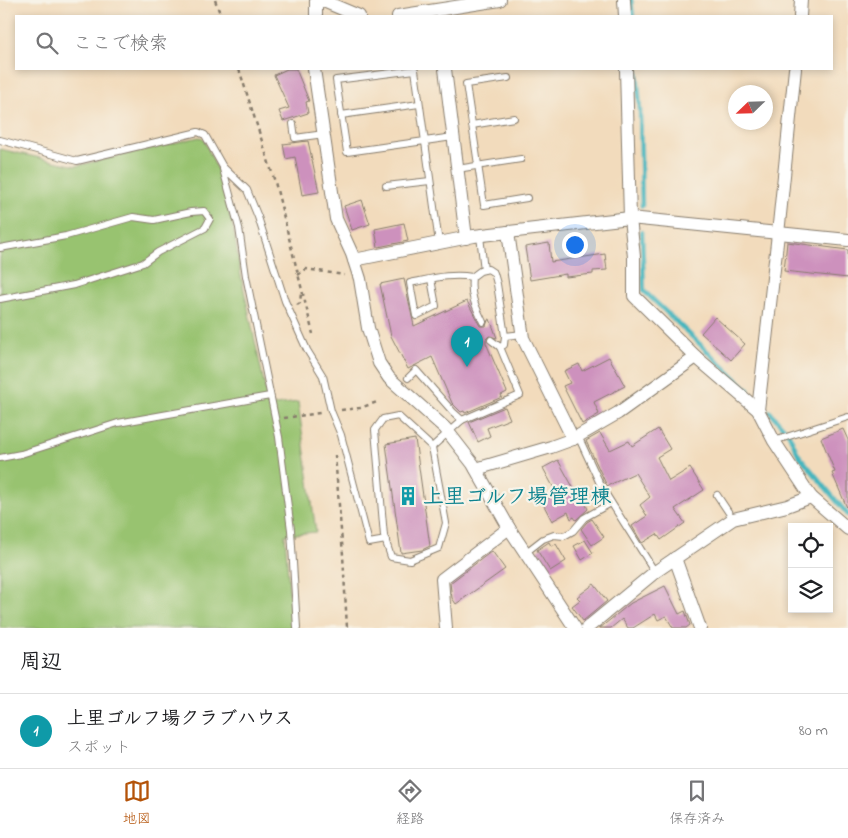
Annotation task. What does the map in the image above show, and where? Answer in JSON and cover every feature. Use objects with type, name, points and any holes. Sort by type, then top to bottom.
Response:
[{"type":"street","points":[[316,0],[316,15]]},
{"type":"street","points":[[321,0],[356,15]]},
{"type":"street","points":[[403,15],[438,8],[500,0]]},
{"type":"street","points":[[624,0],[625,15]]},
{"type":"street","points":[[800,15],[801,0]]},
{"type":"street","points":[[314,70],[336,219],[360,279],[368,328],[379,363],[389,378],[448,432],[476,469],[509,528],[571,625]]},
{"type":"street","points":[[445,70],[466,238]]},
{"type":"street","points":[[626,70],[634,296],[696,357],[758,410],[774,441],[811,497],[848,529]]},
{"type":"street","points":[[758,410],[794,70]]},
{"type":"street","points":[[354,260],[466,238],[630,218],[848,240]]},
{"type":"street","points":[[508,232],[523,334],[576,437]]},
{"type":"street","points":[[476,469],[576,437],[618,413],[696,357]]},
{"type":"street","points":[[587,628],[655,572],[733,519],[787,506],[811,497]]},
{"type":"street","points":[[446,628],[442,579],[509,528]]},
{"type":"street","points":[[675,558],[700,628]]},
{"type":"lane","points":[[439,243],[424,141],[414,70],[336,80],[347,152],[424,141],[453,137]]},
{"type":"lane","points":[[508,78],[466,84],[484,205],[527,198]]},
{"type":"lane","points":[[341,115],[419,104]]},
{"type":"lane","points":[[472,125],[514,118]]},
{"type":"lane","points":[[292,124],[295,138],[324,134]]},
{"type":"lane","points":[[0,140],[77,161],[198,132],[205,134],[223,167],[239,228],[246,276],[279,437],[291,530],[297,628]]},
{"type":"lane","points":[[457,168],[522,159]]},
{"type":"lane","points":[[223,167],[247,190],[258,217],[285,301],[307,350],[323,376],[331,411],[341,435],[368,543],[386,540]]},
{"type":"lane","points":[[386,186],[430,181]]},
{"type":"lane","points":[[0,248],[66,236],[133,217],[154,220],[204,211],[210,218],[205,228],[158,252],[143,263],[74,285],[0,299]]},
{"type":"lane","points":[[480,236],[484,270]]},
{"type":"lane","points":[[431,279],[436,306],[416,316],[410,283],[431,279],[458,274],[472,277],[488,269],[494,272],[505,336],[504,344],[500,347]]},
{"type":"lane","points":[[472,277],[472,298],[483,322]]},
{"type":"lane","points":[[505,336],[523,334]]},
{"type":"lane","points":[[432,447],[462,420],[520,395],[500,347],[491,340]]},
{"type":"lane","points":[[408,378],[416,370],[452,412],[462,420]]},
{"type":"lane","points":[[0,458],[21,454],[118,423],[270,396]]},
{"type":"lane","points":[[398,416],[432,447],[446,523],[439,548],[410,560],[391,557],[386,540],[375,430],[383,419],[398,416]]},
{"type":"lane","points":[[774,441],[848,417]]},
{"type":"lane","points":[[576,437],[602,488],[655,572]]},
{"type":"lane","points":[[717,495],[733,519]]},
{"type":"lane","points":[[526,553],[543,539],[554,535],[564,536],[573,531],[584,518],[611,503]]},
{"type":"path","points":[[215,0],[221,15]]},
{"type":"path","points":[[239,70],[275,182],[314,338]]},
{"type":"path","points":[[298,275],[306,269],[360,279]]},
{"type":"path","points":[[334,450],[347,628]]},
{"type":"green space","points":[[199,137],[203,138],[217,169],[233,227],[241,276],[269,406],[298,402],[316,532],[285,535],[292,628],[0,628],[0,149],[76,166]]},
{"type":"building","points":[[285,70],[296,70],[309,101],[306,102],[308,113],[283,121],[279,111],[289,108],[274,75]]},
{"type":"building","points":[[308,141],[319,192],[302,195],[295,157],[286,159],[283,144]]},
{"type":"building","points":[[362,200],[370,224],[352,230],[344,206]]},
{"type":"building","points":[[404,223],[408,241],[378,247],[375,229]]},
{"type":"building","points":[[787,242],[848,250],[848,278],[784,271]]},
{"type":"building","points":[[549,243],[551,262],[605,254],[607,270],[593,271],[593,274],[566,277],[566,274],[530,280],[525,247]]},
{"type":"building","points":[[404,279],[414,326],[467,301],[480,326],[486,326],[490,319],[497,338],[489,336],[486,339],[486,343],[507,392],[501,395],[502,397],[465,413],[464,411],[461,412],[452,403],[432,357],[408,369],[391,336],[380,284]]},
{"type":"building","points":[[715,317],[745,344],[731,360],[701,333]]},
{"type":"building","points":[[609,357],[625,386],[594,402],[599,414],[582,424],[563,386],[570,383],[564,371],[579,364],[582,371]]},
{"type":"building","points":[[505,407],[510,419],[487,428],[490,436],[478,442],[469,422]]},
{"type":"building","points":[[658,429],[670,449],[657,457],[669,481],[690,468],[704,490],[675,509],[685,523],[661,540],[657,534],[642,543],[632,526],[647,516],[640,505],[650,497],[635,473],[607,486],[586,441],[600,433],[610,450],[629,441],[632,446]]},
{"type":"building","points":[[843,429],[848,440],[848,510],[832,473],[835,472],[821,438]]},
{"type":"building","name":"上里ゴルフ場管理棟","points":[[415,439],[430,546],[422,550],[401,553],[386,444]]},
{"type":"building","points":[[558,460],[574,489],[578,488],[588,509],[576,520],[574,517],[571,519],[568,512],[552,521],[542,502],[557,494],[543,468]]},
{"type":"building","points":[[592,519],[604,537],[592,545],[581,529]]},
{"type":"building","points":[[585,540],[593,553],[582,560],[574,546]]},
{"type":"building","points":[[549,542],[551,546],[556,544],[566,561],[550,571],[537,550]]},
{"type":"building","points":[[492,551],[505,569],[456,604],[452,598],[450,583]]},
{"type":"building","points":[[594,584],[607,601],[583,621],[572,606],[580,600],[577,597]]},
{"type":"building","points":[[665,586],[679,614],[685,611],[690,625],[686,628],[673,628],[666,616],[658,620],[655,614],[633,628],[628,628],[622,619],[611,628],[600,628],[631,603]]},
{"type":"waterway","points":[[631,0],[633,15]]},
{"type":"waterway","points":[[637,70],[642,206]]},
{"type":"waterway","points":[[642,232],[644,291],[748,390]]},
{"type":"waterway","points":[[770,412],[789,434],[798,454],[848,515]]},
{"type":"place","name":"上里ゴルフ場クラブハウス","points":[[467,367]]},
{"type":"place","name":"上里ゴルフ場管理棟","points":[[408,496]]}]
